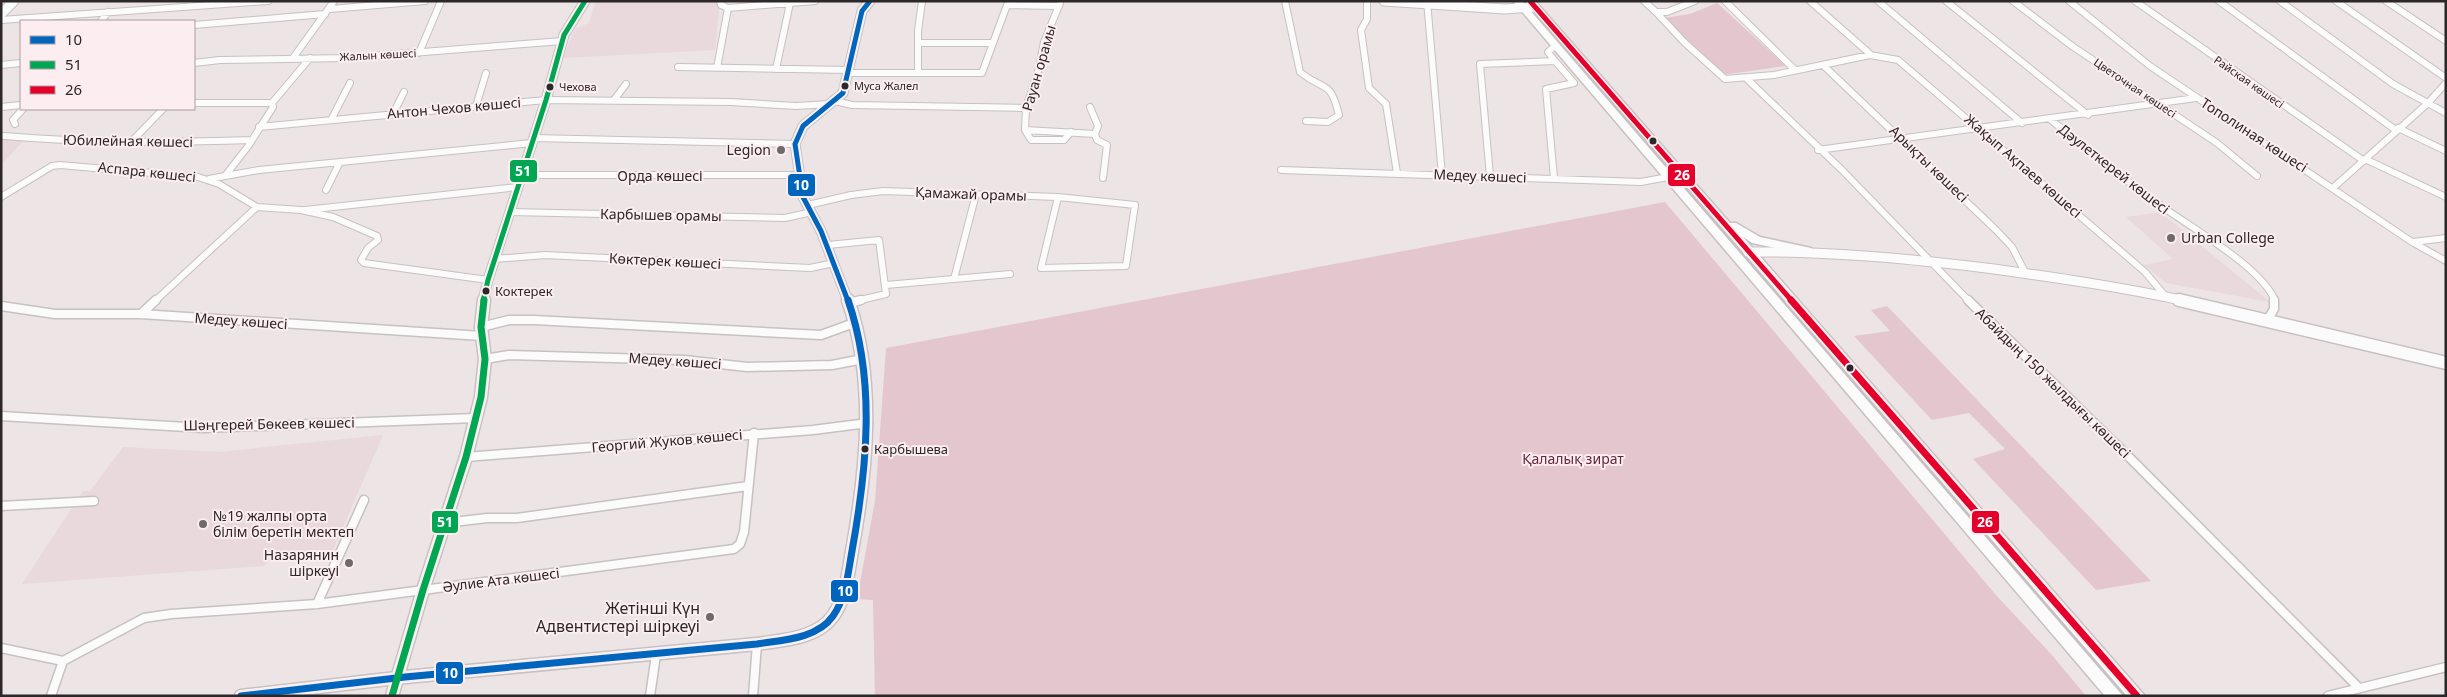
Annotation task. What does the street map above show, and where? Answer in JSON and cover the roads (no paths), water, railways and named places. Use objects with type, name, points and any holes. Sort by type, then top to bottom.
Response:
[{"type":"main road","points":[[1526,4],[1555,46],[1673,174],[1715,213],[1746,236],[1807,252]]},
{"type":"main road","points":[[1526,4],[1673,174],[2115,696]]},
{"type":"main road","points":[[1715,213],[2137,696]]},
{"type":"street","points":[[181,8],[186,1]]},
{"type":"street","points":[[1,20],[268,1]]},
{"type":"street","points":[[293,58],[334,1]]},
{"type":"street","points":[[330,8],[425,1]]},
{"type":"street","points":[[419,53],[441,1]]},
{"type":"street","points":[[392,696],[422,590],[466,457],[476,418],[484,380],[486,359],[481,332],[481,312],[488,280],[546,100],[562,42],[567,29],[585,1]]},
{"type":"street","points":[[720,1],[722,5],[728,8],[815,1]]},
{"type":"street","points":[[241,696],[757,644],[803,636],[818,630],[838,610],[844,594],[858,524],[868,423],[863,359],[849,303],[828,245],[803,197],[795,144],[803,126],[842,93],[849,71],[862,11],[870,1]]},
{"type":"street","points":[[678,67],[918,72],[918,31],[922,1]]},
{"type":"street","points":[[1285,1],[1300,72],[1308,80],[1323,83],[1333,91],[1340,115],[1328,122],[1306,121]]},
{"type":"street","points":[[1367,1],[1368,19],[1361,30],[1370,88],[1386,104],[1397,173]]},
{"type":"street","points":[[1384,1],[1526,4]]},
{"type":"street","points":[[1644,1],[1720,77],[1728,79],[1795,70],[1869,54]]},
{"type":"street","points":[[1656,12],[1667,12],[1695,1]]},
{"type":"street","points":[[1725,1],[1795,70]]},
{"type":"street","points":[[1810,1],[1869,54]]},
{"type":"street","points":[[1878,1],[2022,122]]},
{"type":"street","points":[[1946,1],[2088,115]]},
{"type":"street","name":"Цветочная көшесі","points":[[2013,1],[2072,46],[2217,143],[2257,176]]},
{"type":"street","name":"Тополиная көшесі","points":[[2069,1],[2150,66],[2196,98],[2334,187],[2412,242],[2446,261]]},
{"type":"street","name":"Райская көшесі","points":[[2135,1],[2365,160],[2446,197]]},
{"type":"street","points":[[2219,1],[2398,129],[2446,151]]},
{"type":"street","points":[[2280,1],[2393,84],[2446,113]]},
{"type":"street","points":[[2336,1],[2446,78]]},
{"type":"street","points":[[2386,1],[2446,41]]},
{"type":"street","points":[[776,69],[790,3]]},
{"type":"street","points":[[1427,3],[1442,175]]},
{"type":"street","name":"Рауан орамы","points":[[918,72],[982,73],[992,43],[1009,4],[1060,4],[1044,42],[1040,68],[1026,108],[1025,130],[1031,140],[1064,140],[1071,132],[1094,134]]},
{"type":"street","points":[[717,68],[728,8]]},
{"type":"street","points":[[102,20],[108,12]]},
{"type":"street","points":[[195,25],[325,14]]},
{"type":"street","name":"Жалын көшесі","points":[[195,63],[419,53],[562,42]]},
{"type":"street","points":[[919,43],[992,43]]},
{"type":"street","points":[[1554,178],[1546,89],[1574,83],[1548,52],[1555,46]]},
{"type":"street","name":"Жақып Ақпаев көшесі","points":[[1869,54],[1884,55],[1898,60],[2145,272],[2166,297]]},
{"type":"street","points":[[224,176],[273,107],[272,103],[310,58]]},
{"type":"street","points":[[1490,176],[1480,64],[1555,61]]},
{"type":"street","points":[[1,65],[20,63]]},
{"type":"street","name":"Арықты көшесі","points":[[1823,65],[1901,137],[1996,230],[2012,248],[2024,272]]},
{"type":"street","points":[[476,106],[486,73]]},
{"type":"street","name":"Абайдың 150 жылдығы көшесі","points":[[1746,78],[1818,150],[1843,171],[1928,261],[2135,463],[2359,688]]},
{"type":"street","points":[[331,120],[350,83]]},
{"type":"street","points":[[2334,187],[2428,103],[2446,83]]},
{"type":"street","points":[[614,100],[626,84]]},
{"type":"street","points":[[393,114],[404,92]]},
{"type":"street","points":[[1818,150],[1977,127],[2088,115],[2196,98]]},
{"type":"street","name":"Антон Чехов көшесі","points":[[259,127],[546,100],[731,102],[796,106],[832,102],[1026,108]]},
{"type":"street","points":[[195,103],[272,103]]},
{"type":"street","points":[[1,107],[20,104]]},
{"type":"street","points":[[1090,107],[1098,126],[1094,134],[1097,140],[1107,145],[1103,178]]},
{"type":"street","points":[[15,124],[13,120],[22,110]]},
{"type":"street","points":[[131,142],[161,110]]},
{"type":"street","name":"Дәулеткерей көшесі","points":[[2051,120],[2156,203],[2204,234],[2266,287],[2274,299],[2275,308],[2267,321]]},
{"type":"street","name":"Юбилейная көшесі","points":[[4,136],[60,141],[251,140]]},
{"type":"street","points":[[209,179],[258,170],[563,137],[795,144]]},
{"type":"street","points":[[326,190],[340,162]]},
{"type":"street","name":"Аспара көшесі","points":[[1,197],[52,166],[98,167],[209,179],[257,206],[301,210],[333,217],[378,238],[362,256],[361,260],[364,263],[488,280]]},
{"type":"street","name":"Медеу көшесі","points":[[1280,170],[1641,182],[1673,174]]},
{"type":"street","name":"Орда көшесі","points":[[301,210],[520,183],[540,175],[799,175]]},
{"type":"street","name":"Қамажай орамы","points":[[810,209],[851,195],[883,191],[1058,197],[1135,205],[1126,266],[1041,268],[1058,197]]},
{"type":"street","points":[[954,279],[976,194]]},
{"type":"street","points":[[141,314],[230,234],[257,206]]},
{"type":"street","name":"Карбышев орамы","points":[[510,212],[785,218],[810,209]]},
{"type":"street","points":[[2412,242],[2446,238]]},
{"type":"street","points":[[828,245],[879,240],[886,294],[849,303]]},
{"type":"street","points":[[1748,252],[1807,252],[1928,261],[2024,272],[2166,297],[2446,363]]},
{"type":"street","name":"Көктерек көшесі","points":[[494,259],[545,255],[810,268],[834,263]]},
{"type":"street","points":[[886,285],[1010,274]]},
{"type":"street","name":"Медеу көшесі","points":[[1,306],[55,314],[141,314],[481,332],[509,320],[804,335],[821,334],[854,323]]},
{"type":"street","name":"Медеу көшесі","points":[[486,359],[509,355],[684,360],[747,367],[832,365],[863,359]]},
{"type":"street","name":"Шәңгерей Бөкеев көшесі","points":[[1,416],[203,428],[476,418]]},
{"type":"street","name":"Георгий Жуков көшесі","points":[[466,457],[845,427],[868,423]]},
{"type":"street","name":"Әулие Ата көшесі","points":[[63,661],[91,648],[144,618],[171,614],[317,604],[734,549],[740,544],[744,532],[754,434]]},
{"type":"street","points":[[444,523],[487,518],[517,518],[748,486]]},
{"type":"street","points":[[317,604],[364,500]]},
{"type":"street","points":[[1,506],[94,501]]},
{"type":"street","points":[[753,696],[757,644]]},
{"type":"street","points":[[1,648],[63,661],[52,696]]},
{"type":"street","points":[[650,696],[656,655]]},
{"type":"street","points":[[2328,696],[2446,667]]},
{"type":"place","name":"Муса Жалел","points":[[845,86]]},
{"type":"place","name":"Чехова","points":[[550,87]]},
{"type":"place","name":"Legion","points":[[781,150]]},
{"type":"place","name":"Urban College","points":[[2171,238]]},
{"type":"place","name":"Коктерек","points":[[486,291]]},
{"type":"place","name":"Карбышева","points":[[865,449]]},
{"type":"place","name":"№19 жалпы орта білім беретін мектеп","points":[[203,524]]},
{"type":"place","name":"Назарянин шіркеуі","points":[[349,563]]},
{"type":"place","name":"Жетінші Күн Адвентистері шіркеуі","points":[[710,617]]},
{"type":"park label","name":"Қалалық зират","points":[[1573,459]]}]
